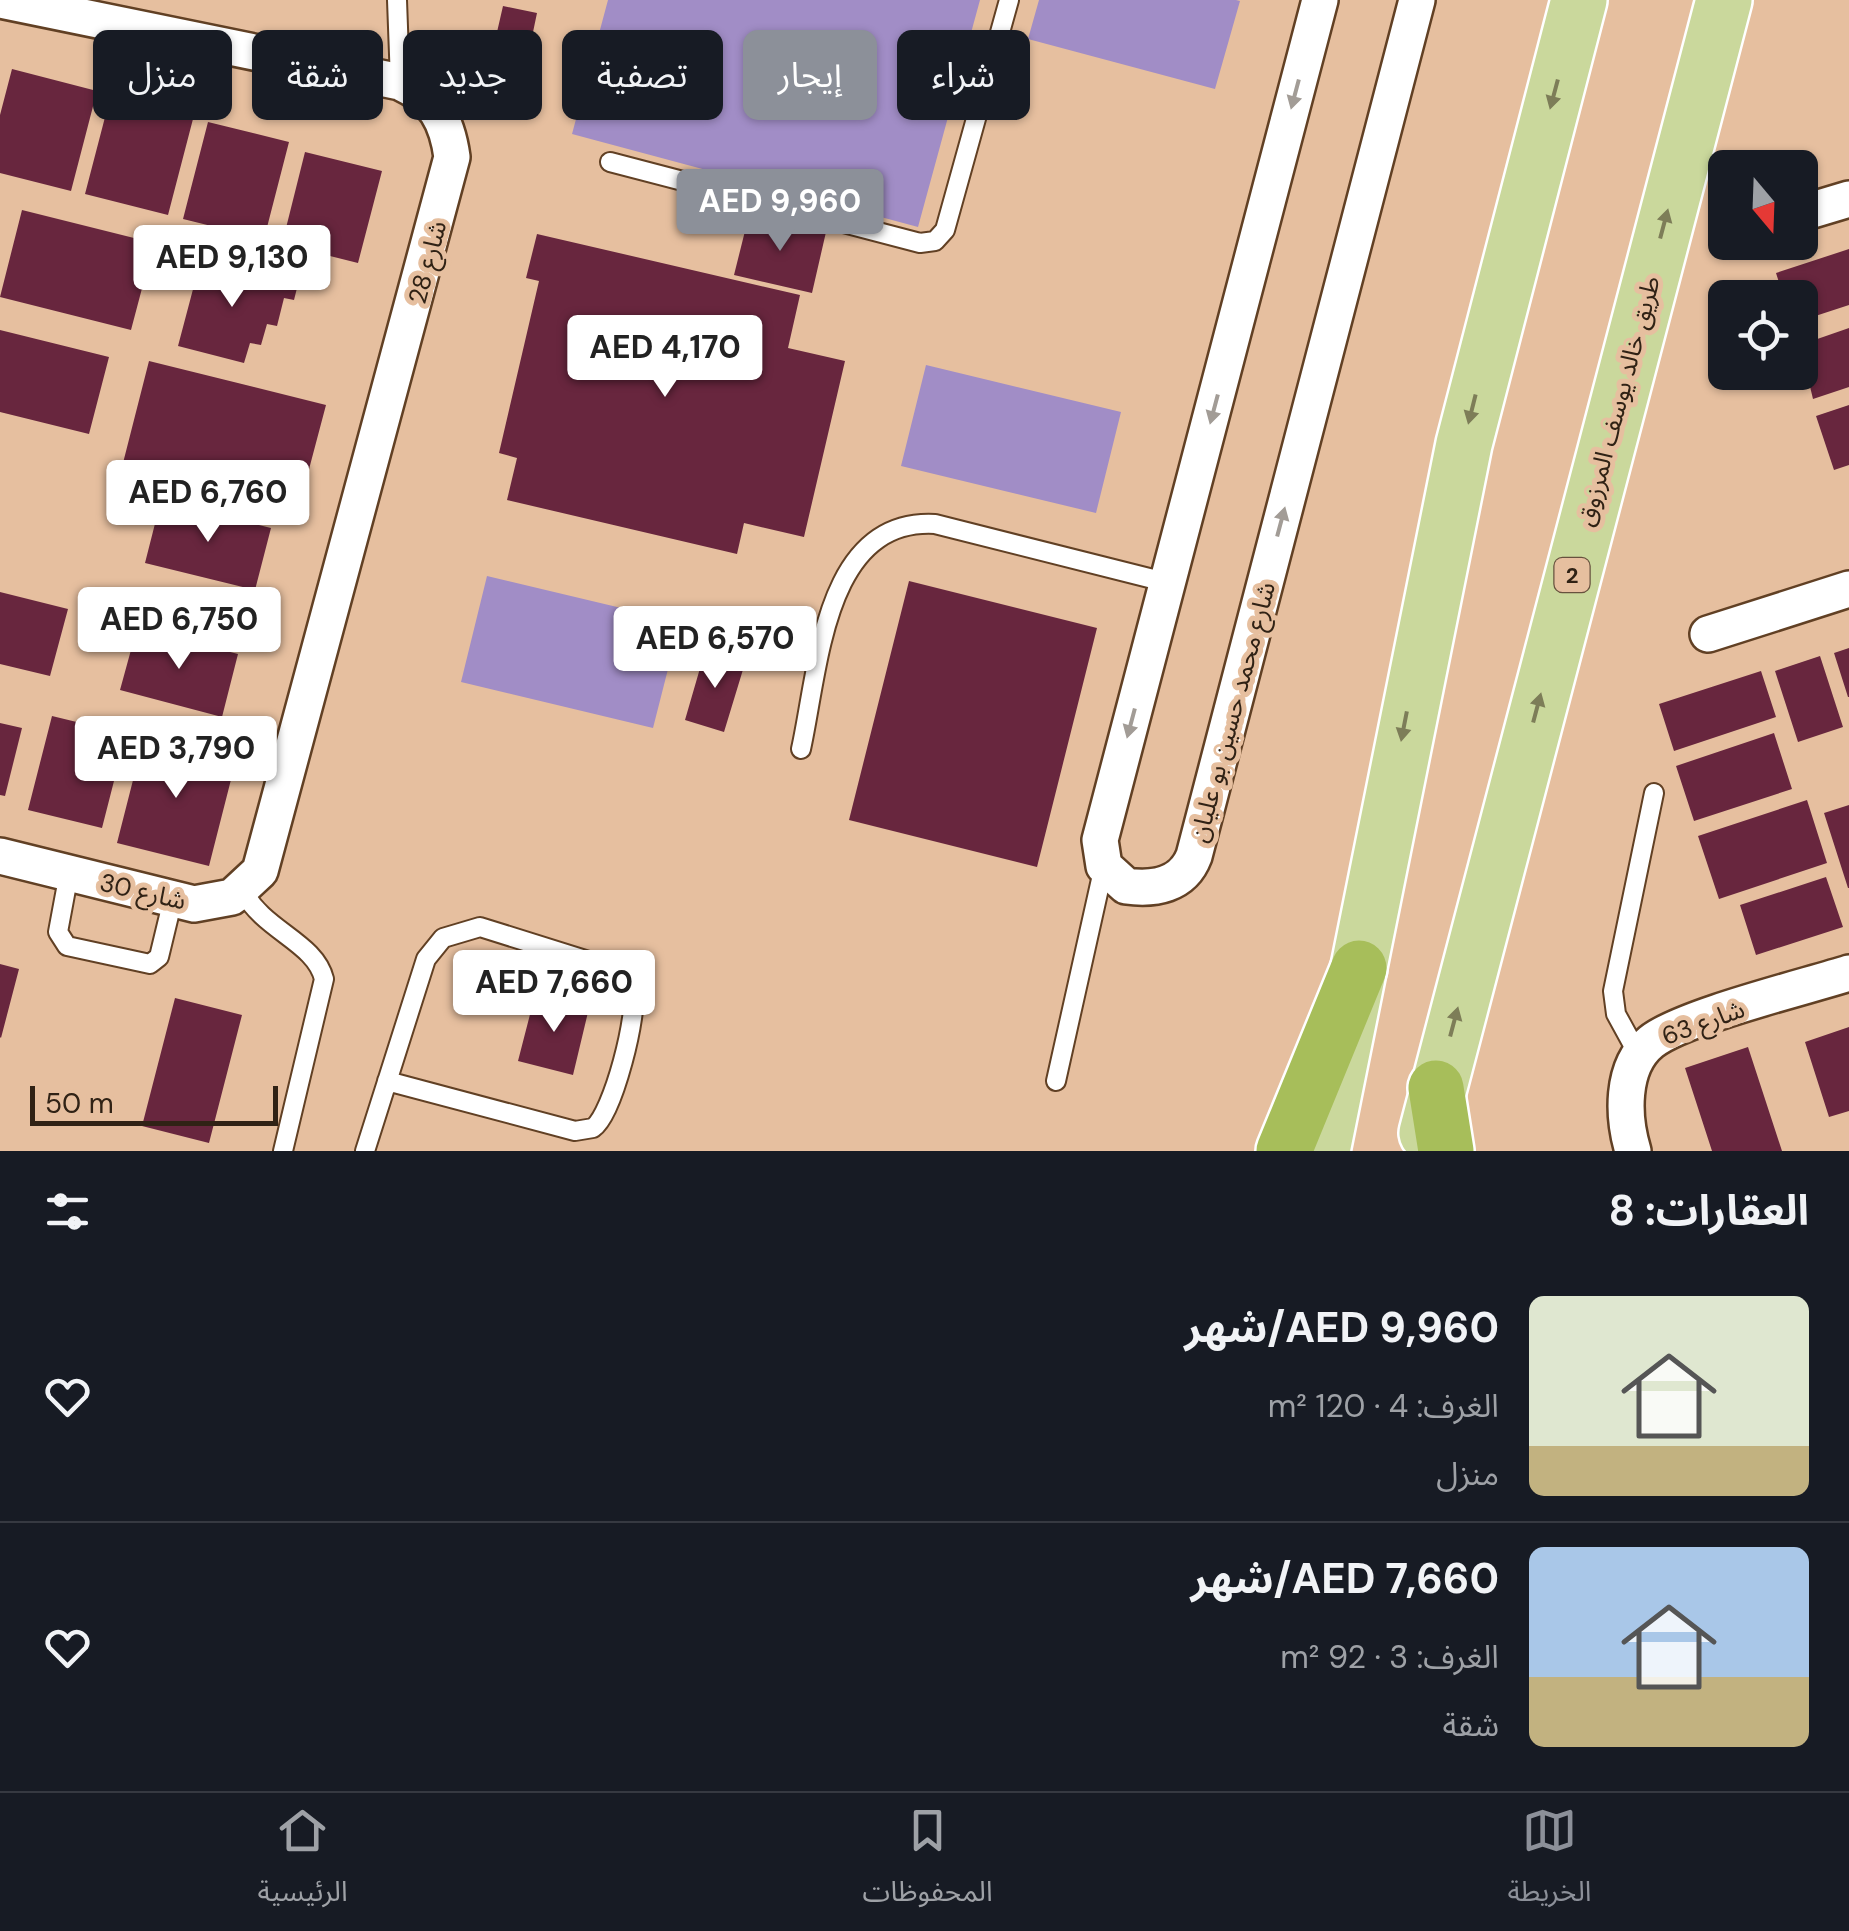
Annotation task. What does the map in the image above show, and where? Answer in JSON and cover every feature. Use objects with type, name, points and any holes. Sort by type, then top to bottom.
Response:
[{"type":"highway","points":[[1284,1151],[1358,968]]},
{"type":"highway","points":[[1436,1088],[1446,1151]]},
{"type":"main road","points":[[1322,1151],[1464,444],[1579,0]]},
{"type":"main road","name":"طريق خالد يوسف المرزوق","points":[[1424,1151],[1436,1088],[1724,0]]},
{"type":"street","name":"شارع 28","points":[[0,0],[400,82],[416,90],[440,114],[452,157],[265,854],[260,871],[242,890]]},
{"type":"street","points":[[1104,866],[1100,840],[1320,0]]},
{"type":"street","name":"شارع محمد حسين بو عليان","points":[[1104,866],[1126,886],[1155,888],[1179,878],[1192,863],[1417,0]]},
{"type":"street","points":[[1818,209],[1849,199]]},
{"type":"street","points":[[1708,634],[1849,590]]},
{"type":"street","name":"شارع 30","points":[[0,856],[174,899],[208,903],[242,890]]},
{"type":"street","name":"شارع 63","points":[[1631,1142],[1626,1094],[1638,1056],[1651,1042],[1683,1026],[1849,973]]},
{"type":"lane","points":[[397,0],[400,82]]},
{"type":"lane","points":[[610,162],[920,243],[935,241],[946,230],[1009,0]]},
{"type":"lane","points":[[801,749],[844,573],[864,547],[887,531],[912,523],[935,524],[1168,583]]},
{"type":"lane","points":[[1638,1056],[1616,1014],[1613,991],[1654,793]]},
{"type":"lane","points":[[1056,1081],[1104,866]]},
{"type":"lane","points":[[69,873],[58,932],[67,946],[144,964],[155,962],[174,899]]},
{"type":"lane","points":[[242,890],[268,924],[308,950],[324,979],[282,1151]]},
{"type":"lane","points":[[364,1151],[426,959],[432,947],[454,932],[480,927],[592,962],[620,972],[633,988],[634,1007],[609,1106],[593,1128],[575,1131],[387,1081]]},
{"type":"shaded area","points":[[608,0],[980,0],[972,30],[897,30],[897,120],[947,120],[918,227],[572,134],[576,120],[723,120],[723,30],[600,30]]},
{"type":"shaded area","points":[[1039,0],[1240,1],[1215,89],[1030,40]]},
{"type":"shaded area","points":[[926,365],[1121,412],[1096,513],[901,466]]},
{"type":"shaded area","points":[[487,576],[680,622],[653,728],[461,682]]},
{"type":"building","points":[[503,6],[537,13],[533,30],[497,30]]},
{"type":"building","points":[[12,69],[93,90],[93,106],[71,191],[0,173],[0,115]]},
{"type":"building","points":[[104,120],[193,120],[168,215],[85,194]]},
{"type":"building","points":[[208,122],[289,142],[264,239],[183,219]]},
{"type":"building","points":[[305,152],[382,171],[358,263],[282,244]]},
{"type":"building","points":[[22,210],[154,243],[131,330],[0,297]]},
{"type":"building","points":[[749,215],[826,232],[812,293],[734,275]]},
{"type":"building","points":[[537,234],[800,295],[788,348],[845,361],[804,537],[744,523],[737,554],[507,500],[517,458],[499,453],[539,281],[526,278]]},
{"type":"building","points":[[1849,249],[1849,305],[1818,315],[1818,280],[1778,280],[1776,273]]},
{"type":"building","points":[[201,259],[298,284],[294,300],[284,298],[277,326],[267,324],[261,345],[250,343],[244,363],[178,346]]},
{"type":"building","points":[[1849,328],[1849,387],[1813,399],[1811,390],[1818,390],[1818,339]]},
{"type":"building","points":[[0,330],[109,357],[89,434],[0,412]]},
{"type":"building","points":[[149,361],[326,405],[299,507],[123,463]]},
{"type":"building","points":[[1849,405],[1849,465],[1834,470],[1816,416]]},
{"type":"building","points":[[161,500],[271,528],[255,590],[145,563]]},
{"type":"building","points":[[909,581],[1097,628],[1037,867],[849,820]]},
{"type":"building","points":[[0,592],[68,609],[50,676],[0,664]]},
{"type":"building","points":[[137,628],[238,654],[222,717],[120,690]]},
{"type":"building","points":[[1849,648],[1849,697],[1848,697],[1834,653]]},
{"type":"building","points":[[705,651],[745,663],[724,732],[685,720]]},
{"type":"building","points":[[1820,656],[1843,727],[1798,742],[1775,671]]},
{"type":"building","points":[[1761,671],[1776,717],[1674,751],[1659,704]]},
{"type":"building","points":[[52,716],[126,734],[102,828],[28,810]]},
{"type":"building","points":[[0,723],[22,728],[5,796],[0,795]]},
{"type":"building","points":[[1774,733],[1792,789],[1694,821],[1676,766]]},
{"type":"building","points":[[144,737],[236,760],[209,866],[117,843]]},
{"type":"building","points":[[1807,800],[1827,863],[1719,899],[1698,836]]},
{"type":"building","points":[[1849,805],[1849,888],[1848,888],[1824,813]]},
{"type":"building","points":[[1826,877],[1843,927],[1756,955],[1740,905]]},
{"type":"building","points":[[0,964],[19,969],[1,1038],[0,1037]]},
{"type":"building","points":[[535,995],[589,1008],[573,1075],[518,1061]]},
{"type":"building","points":[[175,998],[242,1015],[209,1143],[142,1126]]},
{"type":"building","points":[[1849,1027],[1849,1111],[1829,1117],[1805,1042]]},
{"type":"building","points":[[1748,1047],[1782,1151],[1712,1151],[1685,1068]]}]
